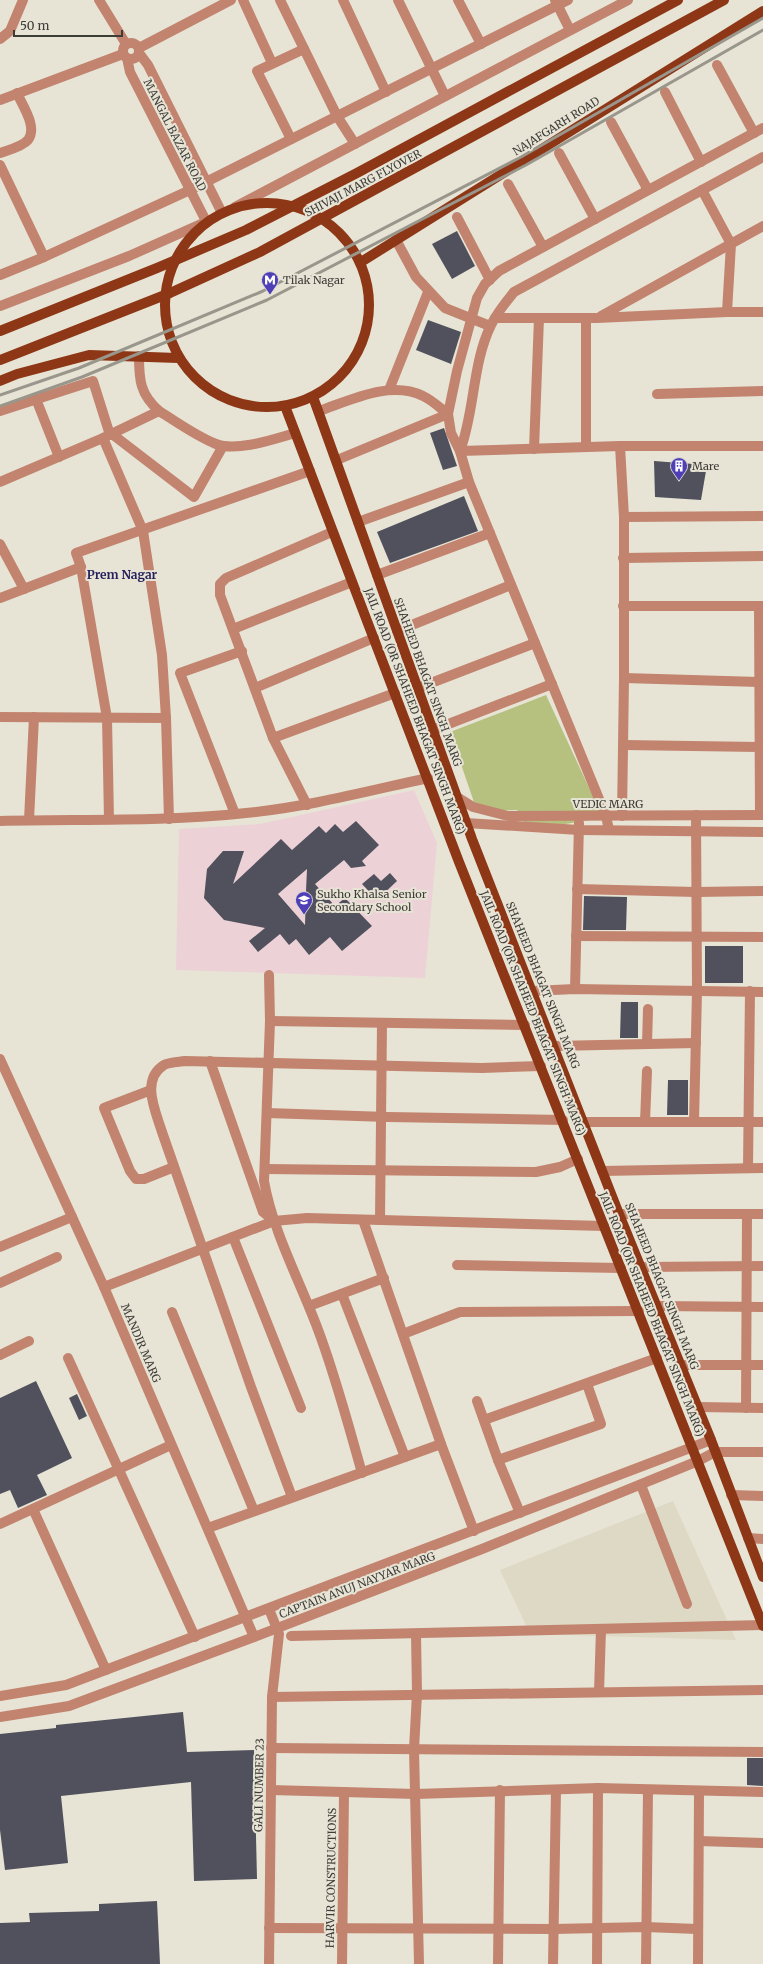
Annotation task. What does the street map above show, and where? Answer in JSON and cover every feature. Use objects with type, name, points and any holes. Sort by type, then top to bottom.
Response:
[{"type":"main road","name":"SHIVAJI MARG FLYOVER","points":[[0,331],[158,268],[246,230],[364,169],[678,0]]},
{"type":"main road","name":"SHIVAJI MARG FLYOVER","points":[[0,360],[170,292],[260,252],[724,0]]},
{"type":"main road","name":"NAJAFGARH ROAD","points":[[361,262],[763,11]]},
{"type":"main road","points":[[277,202],[303,208],[323,219],[351,245],[361,262],[368,282],[369,319],[361,347],[334,383],[313,397],[285,406],[237,403],[199,383],[178,358],[168,334],[164,313],[167,280],[183,245],[203,223],[222,213],[235,207],[277,202]]},
{"type":"main road","points":[[0,381],[17,374],[89,355],[178,358]]},
{"type":"main road","name":"SHAHEED BHAGAT SINGH MARG","points":[[313,397],[466,823],[619,1214],[711,1440],[763,1577]]},
{"type":"main road","name":"JAIL ROAD (OR SHAHEED BHAGAT SINGH MARG)","points":[[285,406],[459,862],[563,1120],[763,1626]]},
{"type":"street","points":[[0,38],[10,30],[23,0]]},
{"type":"street","name":"MANGAL BAZAR ROAD","points":[[99,0],[125,52],[130,72],[190,190],[203,223]]},
{"type":"street","points":[[125,52],[133,58],[139,51],[231,0]]},
{"type":"street","points":[[243,0],[272,63]]},
{"type":"street","points":[[280,0],[337,116],[355,144]]},
{"type":"street","points":[[343,0],[386,92]]},
{"type":"street","points":[[398,0],[445,96]]},
{"type":"street","points":[[458,0],[481,44]]},
{"type":"street","points":[[0,275],[44,257],[190,190],[481,44],[556,3],[568,0]]},
{"type":"street","points":[[235,207],[628,0]]},
{"type":"street","points":[[556,3],[570,30]]},
{"type":"street","points":[[0,100],[125,52],[133,43],[139,51]]},
{"type":"street","points":[[291,139],[257,71],[304,49]]},
{"type":"street","name":"MANGAL BAZAR ROAD","points":[[139,51],[148,65],[222,213]]},
{"type":"street","points":[[609,830],[606,816],[469,482],[460,451],[452,433],[448,414],[470,319],[477,298],[490,280],[499,271],[758,130],[717,65]]},
{"type":"street","points":[[665,92],[700,162]]},
{"type":"street","points":[[0,153],[28,140],[31,132],[31,125],[17,93]]},
{"type":"street","points":[[611,122],[648,190]]},
{"type":"street","points":[[559,153],[595,219]]},
{"type":"street","points":[[460,451],[467,431],[476,376],[492,322],[514,292],[763,157]]},
{"type":"street","points":[[0,165],[44,257]]},
{"type":"street","points":[[508,184],[543,247]]},
{"type":"street","points":[[702,190],[731,244],[727,312]]},
{"type":"street","points":[[457,217],[490,280]]},
{"type":"street","points":[[0,306],[129,256],[203,223]]},
{"type":"street","points":[[597,318],[763,226]]},
{"type":"street","points":[[396,240],[416,277],[428,292],[444,308],[470,319],[492,322],[539,318],[597,318],[727,312],[763,312]]},
{"type":"street","points":[[389,390],[428,292]]},
{"type":"street","points":[[534,449],[539,318]]},
{"type":"street","points":[[586,318],[586,447]]},
{"type":"street","points":[[139,356],[138,381],[151,404],[159,411],[217,444],[231,447],[261,442],[295,433]]},
{"type":"street","points":[[0,411],[93,381],[109,436],[142,531],[162,655],[166,718],[169,819]]},
{"type":"street","points":[[319,411],[389,390],[406,390],[424,396],[448,414]]},
{"type":"street","points":[[657,394],[763,391]]},
{"type":"street","points":[[36,399],[59,457]]},
{"type":"street","points":[[0,482],[109,436],[159,411]]},
{"type":"street","points":[[336,460],[448,414]]},
{"type":"street","points":[[109,436],[194,497],[224,446]]},
{"type":"street","points":[[460,451],[620,446],[763,446]]},
{"type":"street","points":[[620,446],[624,518],[624,745],[622,816]]},
{"type":"street","points":[[109,819],[107,718],[81,567],[76,553],[310,471]]},
{"type":"street","points":[[358,522],[469,482]]},
{"type":"street","points":[[624,518],[763,516]]},
{"type":"street","points":[[307,805],[273,738],[220,595],[220,584],[226,578],[332,532]]},
{"type":"street","points":[[377,575],[490,533]]},
{"type":"street","points":[[0,544],[24,589]]},
{"type":"street","points":[[623,558],[763,556]]},
{"type":"street","points":[[0,598],[81,567]]},
{"type":"street","points":[[233,629],[352,582]]},
{"type":"street","points":[[397,631],[511,585]]},
{"type":"street","points":[[623,606],[761,606],[759,682],[761,815]]},
{"type":"street","points":[[255,688],[374,638]]},
{"type":"street","points":[[418,688],[535,643]]},
{"type":"street","points":[[235,814],[180,673],[242,651]]},
{"type":"street","points":[[624,678],[759,682]]},
{"type":"street","points":[[433,730],[552,684]]},
{"type":"street","points":[[273,738],[395,693]]},
{"type":"street","points":[[0,717],[166,718]]},
{"type":"street","points":[[29,820],[34,717]]},
{"type":"street","points":[[624,745],[759,747]]},
{"type":"street","points":[[0,821],[169,819],[235,814],[307,805],[428,778]]},
{"type":"street","name":"VEDIC MARG","points":[[457,797],[473,807],[508,816],[761,815]]},
{"type":"street","points":[[694,1122],[697,991],[696,815]]},
{"type":"street","points":[[575,989],[579,816]]},
{"type":"street","points":[[466,823],[579,830],[763,832]]},
{"type":"street","points":[[577,889],[696,892],[763,891]]},
{"type":"street","points":[[576,936],[763,937]]},
{"type":"street","points":[[269,975],[269,1063],[264,1181],[274,1221],[309,1306],[339,1395],[362,1473]]},
{"type":"street","points":[[532,991],[575,989],[763,992]]},
{"type":"street","points":[[748,1168],[750,991]]},
{"type":"street","points":[[647,1044],[648,1009]]},
{"type":"street","points":[[270,1021],[525,1026]]},
{"type":"street","points":[[380,1220],[382,1023]]},
{"type":"street","points":[[554,1046],[696,1043]]},
{"type":"street","name":"MANDIR MARG","points":[[0,1059],[104,1287],[171,1446],[247,1617],[254,1637]]},
{"type":"street","points":[[292,1497],[202,1249],[162,1132],[151,1090],[151,1081],[157,1071],[164,1065],[185,1061],[382,1067],[482,1068],[541,1066]]},
{"type":"street","points":[[210,1061],[263,1212],[274,1221]]},
{"type":"street","points":[[645,1122],[647,1071]]},
{"type":"street","points":[[151,1090],[104,1108],[130,1171],[136,1179],[144,1179],[174,1167]]},
{"type":"street","points":[[267,1113],[382,1117],[563,1120]]},
{"type":"street","points":[[584,1122],[763,1122]]},
{"type":"street","points":[[265,1169],[536,1172],[560,1167],[578,1159]]},
{"type":"street","points":[[602,1171],[763,1168]]},
{"type":"street","points":[[619,1214],[763,1214]]},
{"type":"street","points":[[746,1408],[747,1214]]},
{"type":"street","points":[[0,1247],[72,1217]]},
{"type":"street","points":[[104,1287],[274,1221],[307,1218],[604,1226]]},
{"type":"street","points":[[363,1220],[441,1444],[474,1531]]},
{"type":"street","points":[[233,1237],[301,1408]]},
{"type":"street","points":[[0,1283],[57,1257]]},
{"type":"street","points":[[456,1266],[621,1268]]},
{"type":"street","points":[[641,1267],[763,1266]]},
{"type":"street","points":[[309,1306],[384,1278]]},
{"type":"street","points":[[342,1294],[405,1457]]},
{"type":"street","points":[[657,1306],[763,1307]]},
{"type":"street","points":[[402,1334],[460,1312],[638,1311]]},
{"type":"street","points":[[172,1312],[254,1511]]},
{"type":"street","points":[[0,1356],[29,1341]]},
{"type":"street","points":[[68,1358],[195,1637]]},
{"type":"street","points":[[484,1420],[657,1358]]},
{"type":"street","points":[[681,1365],[763,1365]]},
{"type":"street","points":[[498,1460],[601,1424],[587,1384]]},
{"type":"street","points":[[477,1401],[498,1460],[520,1513]]},
{"type":"street","points":[[698,1407],[763,1408]]},
{"type":"street","name":"CAPTAIN ANUJ NAYYAR MARG","points":[[0,1696],[66,1685],[711,1440]]},
{"type":"street","points":[[208,1528],[441,1444]]},
{"type":"street","points":[[0,1524],[171,1446]]},
{"type":"street","points":[[715,1452],[763,1452]]},
{"type":"street","name":"CAPTAIN ANUJ NAYYAR MARG","points":[[0,1717],[69,1706],[254,1637],[482,1549],[698,1462],[715,1452]]},
{"type":"street","points":[[641,1485],[687,1604]]},
{"type":"street","points":[[731,1495],[763,1496]]},
{"type":"street","points":[[33,1509],[106,1670]]},
{"type":"street","points":[[748,1538],[763,1539]]},
{"type":"street","name":"GALI NUMBER 23","points":[[269,1609],[278,1634],[272,1697],[269,1964]]},
{"type":"street","points":[[291,1636],[763,1626]]},
{"type":"street","points":[[599,1692],[601,1629]]},
{"type":"street","points":[[416,1634],[417,1694],[414,1749],[419,1964]]},
{"type":"street","points":[[272,1697],[763,1690]]},
{"type":"street","points":[[271,1748],[763,1752]]},
{"type":"street","points":[[270,1790],[416,1794],[500,1790],[598,1788],[648,1791],[763,1792]]},
{"type":"street","points":[[597,1964],[598,1788]]},
{"type":"street","points":[[498,1964],[500,1790]]},
{"type":"street","points":[[553,1964],[556,1790]]},
{"type":"street","points":[[646,1964],[648,1791]]},
{"type":"street","name":"HARVIR CONSTRUCTIONS","points":[[342,1964],[344,1792]]},
{"type":"street","points":[[698,1964],[697,1929],[699,1792]]},
{"type":"street","points":[[699,1841],[763,1843]]},
{"type":"street","points":[[269,1928],[554,1929],[646,1927],[697,1929]]},
{"type":"shaded area","name":"Sukho Khalsa Senior Secondary School","points":[[414,790],[437,843],[425,978],[176,970],[179,829],[260,824]]},
{"type":"shaded area","points":[[673,1501],[736,1640],[530,1634],[500,1570]]},
{"type":"green space","points":[[546,695],[603,818],[528,830],[517,810],[477,811],[450,732]]},
{"type":"building","points":[[457,231],[475,266],[452,279],[432,244]]},
{"type":"building","points":[[428,320],[461,332],[451,364],[416,350]]},
{"type":"building","points":[[444,428],[457,466],[443,470],[430,433]]},
{"type":"building","name":"Mare","points":[[654,461],[707,465],[701,500],[655,497]]},
{"type":"building","points":[[464,496],[478,531],[390,563],[377,532]]},
{"type":"building","points":[[356,821],[379,845],[362,861],[366,866],[351,868],[344,860],[315,884],[335,906],[345,898],[372,926],[342,951],[330,937],[309,955],[296,939],[289,945],[280,934],[258,952],[249,941],[265,928],[224,920],[204,898],[207,869],[223,851],[244,851],[233,884],[281,839],[292,850],[319,826],[326,833],[335,824],[343,832]],"holes":[[[307,869],[305,925],[278,894]]]},
{"type":"building","points":[[390,873],[397,881],[377,900],[362,884],[374,874],[381,881]]},
{"type":"building","points":[[584,896],[627,897],[626,930],[583,930]]},
{"type":"building","points":[[705,946],[743,946],[743,983],[705,983]]},
{"type":"building","points":[[621,1002],[638,1002],[638,1038],[620,1038]]},
{"type":"building","points":[[668,1080],[688,1080],[688,1115],[667,1115]]},
{"type":"building","points":[[36,1381],[72,1458],[37,1475],[47,1495],[18,1508],[10,1490],[0,1494],[0,1398]]},
{"type":"building","points":[[77,1394],[87,1416],[79,1420],[69,1398]]},
{"type":"building","points":[[183,1712],[187,1752],[254,1750],[257,1879],[194,1881],[191,1782],[61,1796],[68,1863],[5,1870],[0,1830],[0,1734],[56,1728],[56,1725]]},
{"type":"building","points":[[747,1758],[763,1758],[763,1786],[747,1785]]},
{"type":"building","points":[[157,1901],[160,1964],[0,1964],[0,1923],[30,1922],[29,1913],[99,1911],[99,1904]]},
{"type":"railway","points":[[0,395],[79,368],[263,291],[521,157],[763,18]]},
{"type":"railway","points":[[0,406],[82,377],[267,300],[526,165],[763,30]]},
{"type":"place","name":"Tilak Nagar","points":[[270,295]]},
{"type":"place","name":"Mare","points":[[679,481]]},
{"type":"place","name":"Sukho Khalsa Senior Secondary School","points":[[304,915]]},
{"type":"district","name":"Prem Nagar","points":[[122,575]]}]
